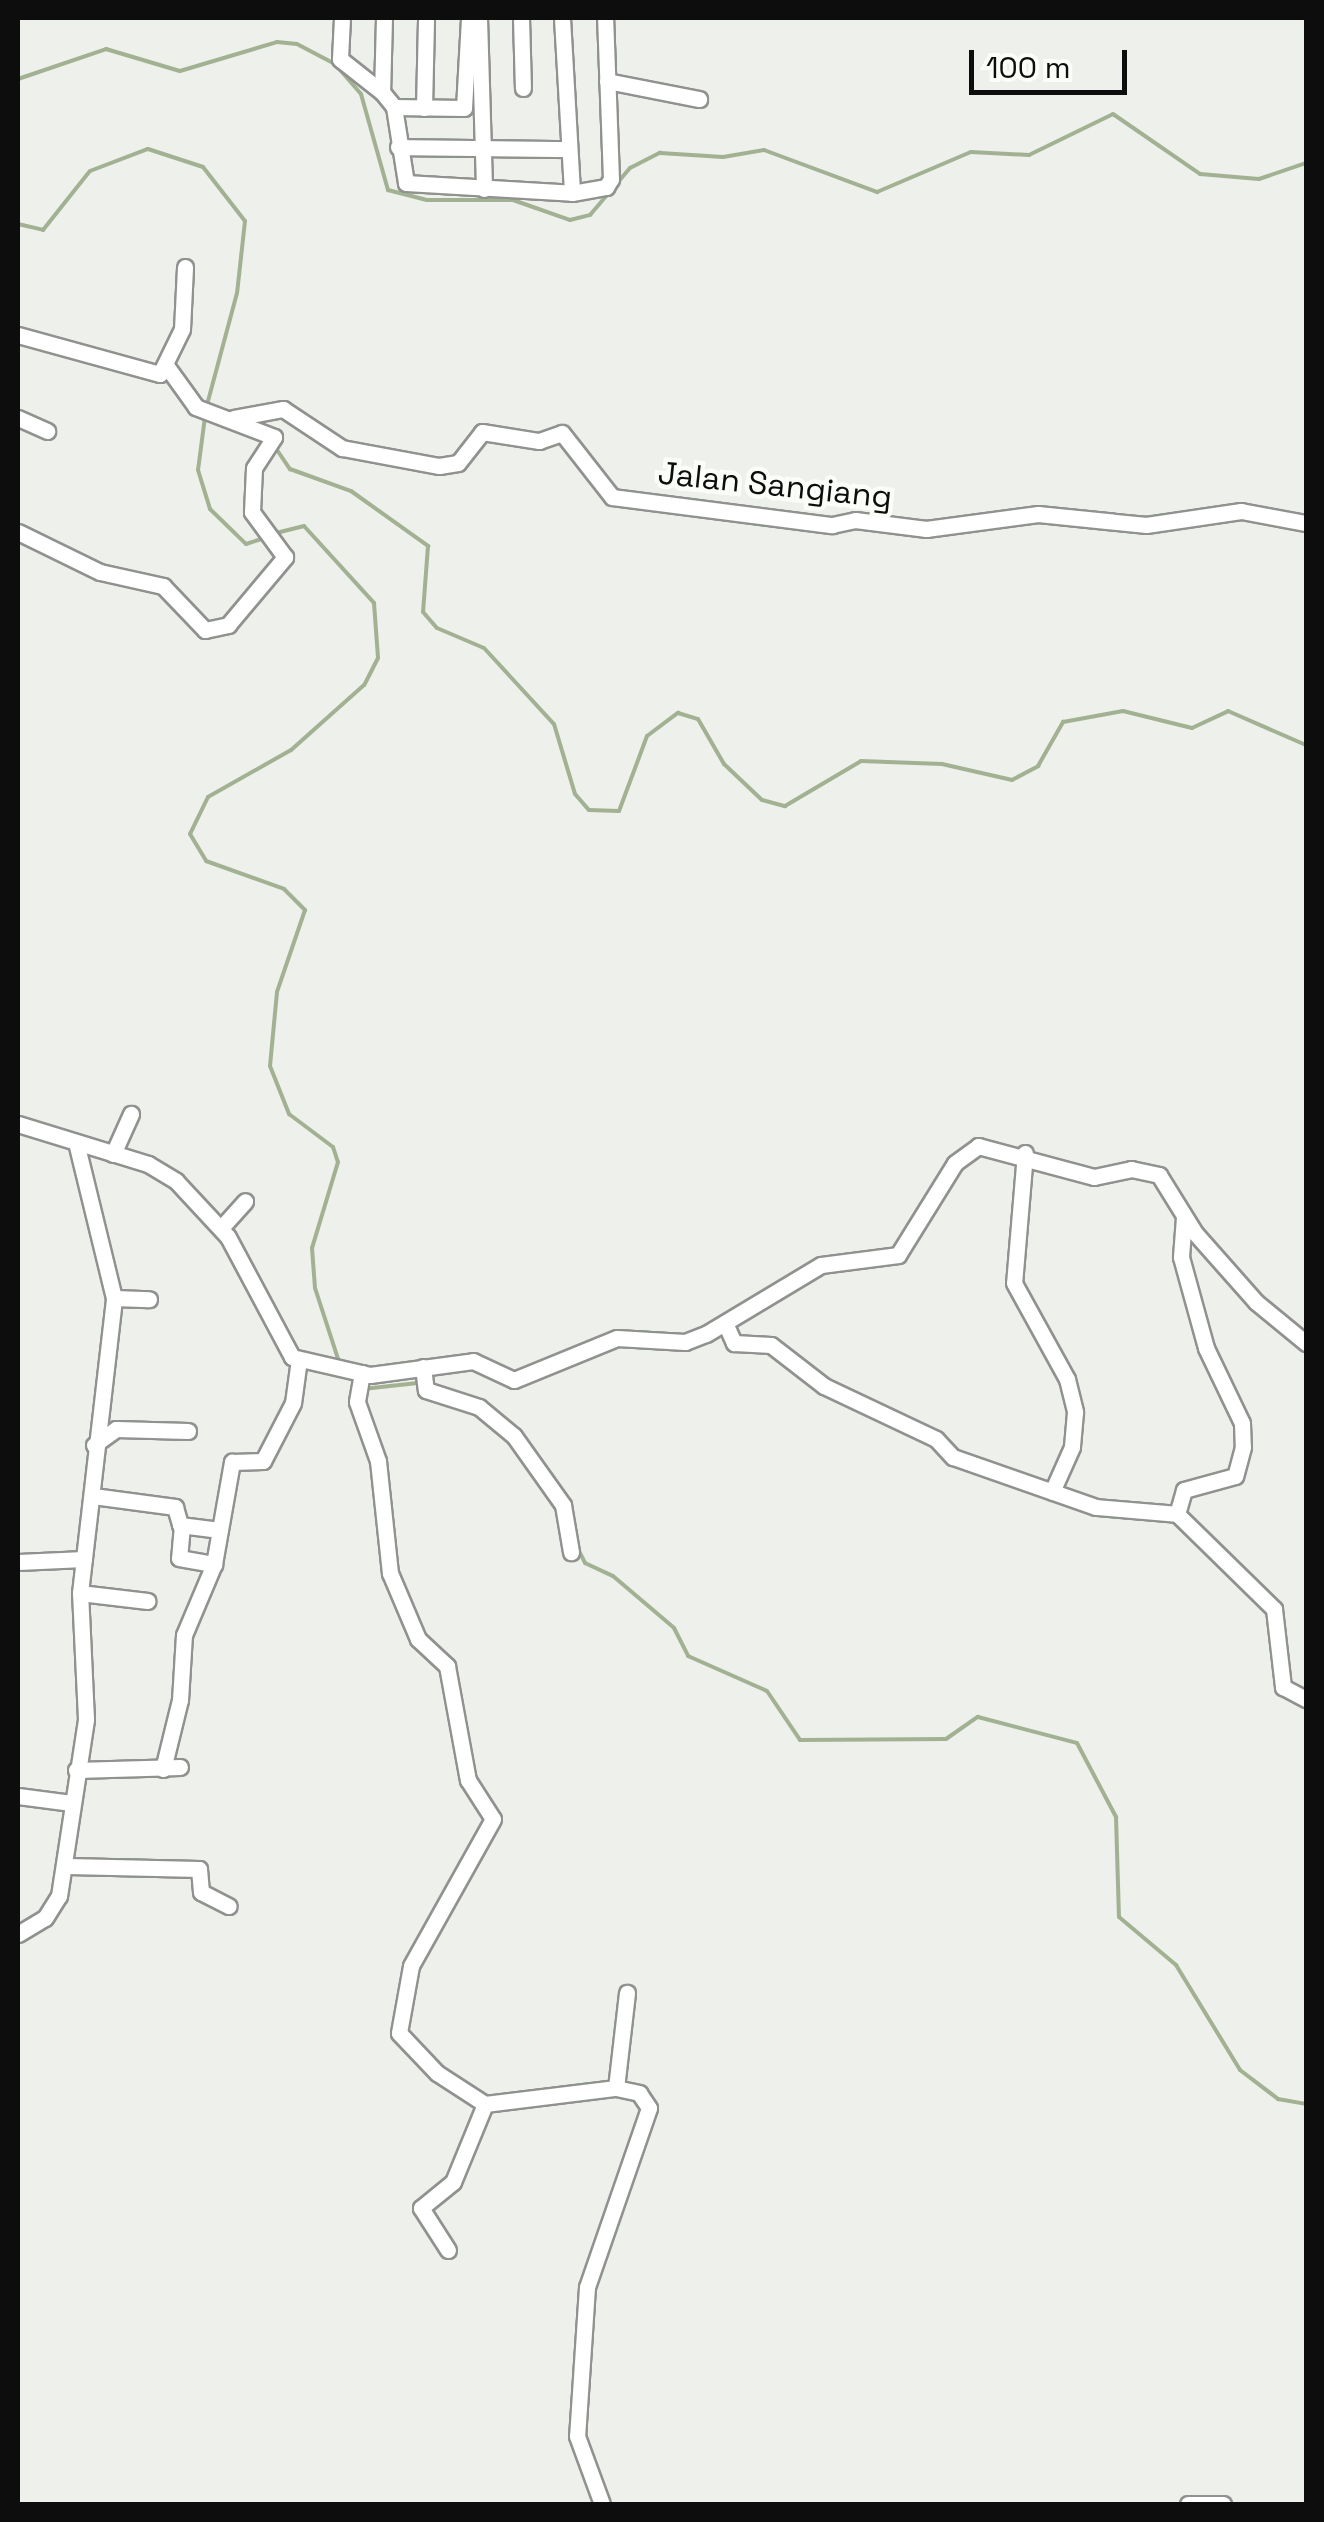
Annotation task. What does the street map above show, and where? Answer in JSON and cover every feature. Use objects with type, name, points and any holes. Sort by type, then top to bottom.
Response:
[{"type":"street","points":[[342,18],[340,58],[382,92],[394,107],[401,175],[412,186],[572,194],[606,187],[611,179],[605,18]]},
{"type":"street","points":[[382,92],[384,18]]},
{"type":"street","points":[[424,108],[426,18]]},
{"type":"street","points":[[394,107],[464,108],[468,18]]},
{"type":"street","points":[[479,18],[484,189]]},
{"type":"street","points":[[521,18],[522,88]]},
{"type":"street","points":[[562,18],[572,194]]},
{"type":"street","points":[[606,81],[698,100]]},
{"type":"street","points":[[398,146],[568,149]]},
{"type":"street","points":[[168,368],[182,329],[185,267]]},
{"type":"street","points":[[18,335],[137,373],[168,368]]},
{"type":"street","points":[[18,532],[100,572],[163,586],[180,612],[221,632],[286,557],[252,512],[254,468],[272,442],[234,418],[196,407],[168,368]]},
{"type":"street","name":"Jalan Sangiang","points":[[234,418],[278,408],[342,448],[440,466],[458,463],[482,432],[538,441],[562,433],[612,496],[693,502],[722,513],[926,529],[1038,514],[1146,525],[1240,511],[1306,523]]},
{"type":"street","points":[[18,418],[47,432]]},
{"type":"street","points":[[114,1154],[132,1114]]},
{"type":"street","points":[[18,1124],[77,1146],[114,1154],[176,1181],[221,1228],[268,1301],[279,1340],[298,1359],[335,1364],[361,1377],[422,1375],[473,1361],[514,1380],[617,1338],[685,1342],[726,1325],[821,1265],[898,1255],[972,1148],[1025,1154],[1094,1176],[1149,1171],[1256,1302],[1306,1343]]},
{"type":"street","points":[[18,1934],[52,1910],[68,1866],[87,1690],[80,1594],[93,1496],[94,1445],[114,1298],[77,1146]]},
{"type":"street","points":[[1025,1154],[1014,1282],[1074,1402],[1072,1447],[1052,1492]]},
{"type":"street","points":[[221,1228],[246,1201]]},
{"type":"street","points":[[1177,1514],[1184,1490],[1235,1476],[1243,1447],[1242,1423],[1206,1348],[1181,1257],[1184,1217]]},
{"type":"street","points":[[114,1298],[149,1299]]},
{"type":"street","points":[[726,1325],[734,1343],[770,1346],[824,1386],[936,1439],[953,1457],[1096,1508],[1177,1514],[1274,1609],[1283,1688],[1306,1699]]},
{"type":"street","points":[[76,1770],[172,1768],[184,1634],[214,1564],[232,1460],[264,1461],[293,1402],[298,1359]]},
{"type":"street","points":[[422,1375],[440,1399],[478,1408],[514,1436],[563,1506],[571,1552]]},
{"type":"street","points":[[361,1377],[357,1402],[378,1461],[390,1573],[418,1639],[446,1666],[468,1780],[492,1819],[411,1966],[397,2025],[437,2073],[485,2104],[616,2088],[639,2094],[650,2108],[587,2286],[577,2436],[602,2504]]},
{"type":"street","points":[[94,1445],[116,1429],[188,1432]]},
{"type":"street","points":[[93,1496],[175,1507],[182,1525],[178,1558],[214,1564]]},
{"type":"street","points":[[182,1525],[220,1530]]},
{"type":"street","points":[[18,1562],[84,1559]]},
{"type":"street","points":[[80,1594],[148,1601]]},
{"type":"street","points":[[18,1796],[72,1803]]},
{"type":"street","points":[[68,1866],[199,1869],[200,1892],[229,1906]]},
{"type":"street","points":[[616,2088],[627,1993]]},
{"type":"street","points":[[448,2250],[421,2208],[453,2182],[485,2104]]},
{"type":"street","points":[[1188,2504],[1222,2504]]},
{"type":"waterway","points":[[18,79],[106,49],[180,71],[277,42],[297,44],[335,64],[361,94],[388,190],[427,200],[513,200],[570,220],[590,215],[630,168],[660,153],[723,157],[764,150],[877,192],[971,152],[1029,155],[1113,114],[1200,174],[1259,179],[1306,163]]},
{"type":"waterway","points":[[18,224],[43,230],[90,171],[148,149],[203,167],[245,221],[237,293],[207,405]]},
{"type":"waterway","points":[[205,417],[198,470],[210,509],[246,544],[268,537]]},
{"type":"waterway","points":[[207,419],[239,431]]},
{"type":"waterway","points":[[275,447],[290,469],[351,491],[428,546],[423,612],[437,628],[484,648],[554,724],[575,794],[589,810],[619,811],[647,736],[678,713],[698,719],[724,764],[762,800],[785,806],[861,761],[942,764],[1012,780],[1038,766],[1063,722],[1123,711],[1192,728],[1228,711],[1306,745]]},
{"type":"waterway","points":[[276,533],[304,526],[374,603],[378,658],[364,685],[291,750],[208,797],[190,834],[206,861],[284,889],[305,910],[277,992],[270,1066],[289,1114],[333,1147],[338,1162],[312,1248],[315,1288],[339,1362]]},
{"type":"waterway","points":[[363,1389],[418,1383]]},
{"type":"waterway","points":[[571,1509],[575,1538]]},
{"type":"waterway","points":[[577,1547],[585,1563],[613,1576],[674,1628],[688,1656],[767,1691],[800,1740],[946,1739],[978,1717],[1077,1743],[1116,1817],[1119,1917],[1176,1965],[1240,2070],[1278,2099],[1306,2104]]}]
